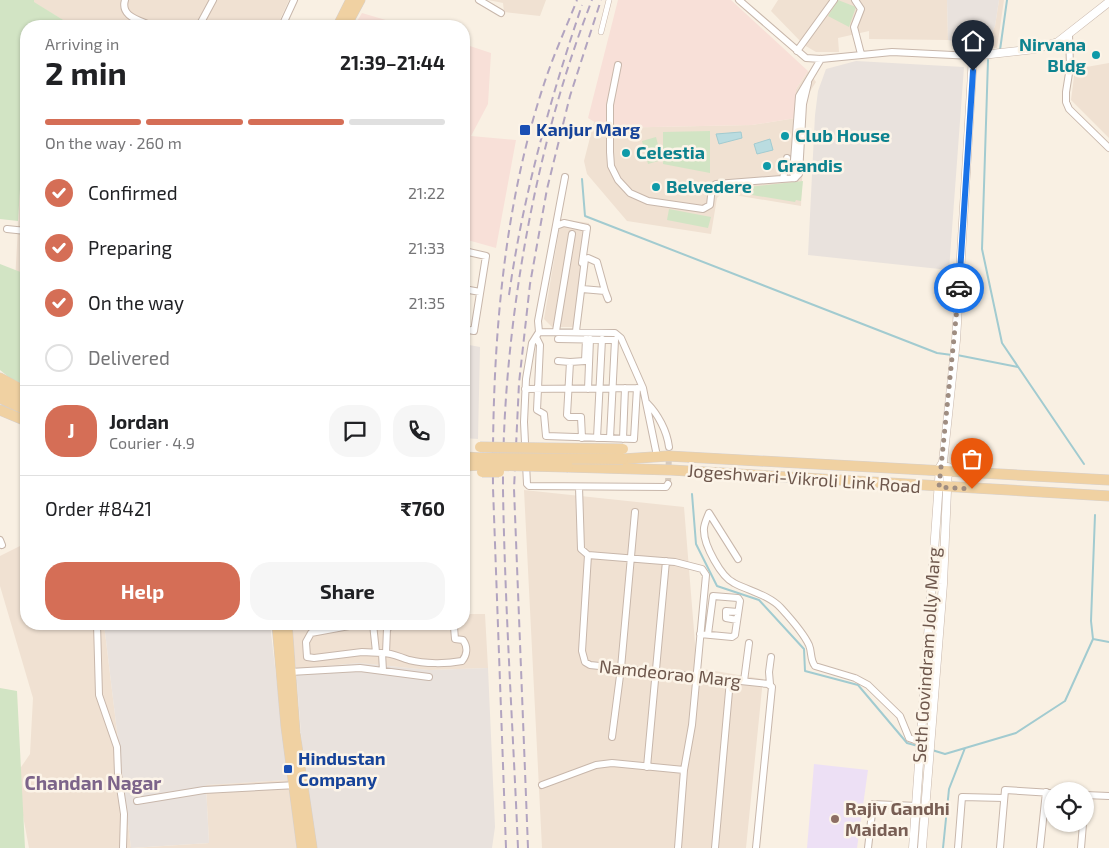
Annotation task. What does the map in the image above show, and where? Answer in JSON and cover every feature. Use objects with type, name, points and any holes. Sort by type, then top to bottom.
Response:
[{"type":"main road","points":[[341,20],[351,0]]},
{"type":"main road","points":[[349,20],[360,0]]},
{"type":"main road","points":[[0,378],[20,389]]},
{"type":"main road","points":[[0,388],[20,397]]},
{"type":"main road","points":[[0,398],[20,407]]},
{"type":"main road","points":[[0,410],[20,418]]},
{"type":"main road","name":"Jogeshwari-Vikroli Link Road","points":[[481,460],[623,449],[652,457],[943,468],[1109,480]]},
{"type":"main road","points":[[470,460],[481,460]]},
{"type":"main road","name":"Jogeshwari-Vikroli Link Road","points":[[481,460],[568,470],[590,467],[1109,496]]},
{"type":"main road","points":[[278,630],[286,726],[312,848]]},
{"type":"main road","points":[[287,630],[302,848]]},
{"type":"street","points":[[125,0],[124,9],[127,15],[138,20]]},
{"type":"street","points":[[202,20],[213,0]]},
{"type":"street","points":[[285,20],[294,0]]},
{"type":"street","points":[[479,0],[501,13]]},
{"type":"street","points":[[601,32],[609,0]]},
{"type":"street","points":[[739,0],[806,58],[822,59],[892,52],[973,58],[1035,48],[1058,42],[1109,2]]},
{"type":"street","points":[[798,51],[834,0]]},
{"type":"street","points":[[855,0],[861,9],[854,27],[861,54]]},
{"type":"street","points":[[1069,34],[1070,67],[1066,102],[1069,109],[1109,148]]},
{"type":"street","points":[[944,487],[943,468],[956,340],[973,58]]},
{"type":"street","points":[[618,65],[610,105],[610,162],[618,180],[630,193],[648,201],[703,209],[710,205],[712,187],[716,184],[795,178],[799,174],[799,96],[804,84],[808,83],[822,59]]},
{"type":"street","points":[[783,179],[786,158]]},
{"type":"street","points":[[565,177],[538,321],[540,345],[538,410],[544,414],[546,436],[610,438],[623,449]]},
{"type":"street","points":[[556,226],[564,223],[587,228],[574,331]]},
{"type":"street","points":[[7,230],[20,231]]},
{"type":"street","points":[[556,330],[572,234]]},
{"type":"street","points":[[470,252],[486,256],[474,331],[470,330]]},
{"type":"street","points":[[574,331],[582,289],[585,259],[588,258],[597,262],[608,299]]},
{"type":"street","points":[[582,289],[605,291]]},
{"type":"street","points":[[470,290],[480,292]]},
{"type":"street","points":[[668,484],[666,487],[578,487],[529,486],[527,484],[524,437],[525,388],[532,343],[538,334],[556,330],[615,332],[621,338],[647,403],[657,414],[668,438],[669,447]]},
{"type":"street","points":[[558,339],[615,340],[610,438]]},
{"type":"street","points":[[588,339],[588,389]]},
{"type":"street","points":[[597,438],[602,340]]},
{"type":"street","points":[[558,361],[587,361]]},
{"type":"street","points":[[570,362],[568,415],[569,417],[581,417],[582,438]]},
{"type":"street","points":[[525,388],[640,388]]},
{"type":"street","points":[[623,449],[625,388]]},
{"type":"street","points":[[623,449],[635,438],[640,388]]},
{"type":"street","points":[[647,403],[652,457]]},
{"type":"street","name":"Namdeorao Marg","points":[[578,487],[581,549],[588,555],[583,657],[590,665],[770,684]]},
{"type":"street","name":"Seth Govindram Jolly Marg","points":[[914,848],[917,806],[939,646],[944,487]]},
{"type":"street","points":[[612,738],[621,668],[635,512]]},
{"type":"street","points":[[738,559],[709,513],[704,531],[709,550],[722,573],[732,583],[763,596],[779,606],[804,636],[810,647],[812,662],[815,666],[855,678],[868,685],[900,716],[910,738],[925,745]]},
{"type":"street","points":[[588,555],[666,561],[702,569],[706,575],[695,676],[692,725],[684,770],[678,848]]},
{"type":"street","points":[[647,767],[666,561]]},
{"type":"street","points":[[700,634],[732,637],[734,635],[740,601],[738,598],[714,596],[708,634]]},
{"type":"street","points":[[737,620],[726,618],[726,611],[738,612]]},
{"type":"street","points":[[97,630],[99,695],[117,747],[118,774],[124,814],[123,848]]},
{"type":"street","points":[[327,630],[311,633],[307,639],[307,657],[381,653],[428,662],[462,661],[466,654],[466,644],[464,640],[455,639],[454,630]]},
{"type":"street","points":[[375,630],[381,653],[383,671]]},
{"type":"street","points":[[381,653],[387,630]]},
{"type":"street","points":[[744,681],[749,643]]},
{"type":"street","points":[[756,848],[772,690],[768,672],[771,657]]},
{"type":"street","points":[[290,672],[360,668],[429,677]]},
{"type":"street","points":[[716,848],[730,680]]},
{"type":"street","points":[[922,848],[924,759]]},
{"type":"street","points":[[542,785],[596,765],[612,763],[684,770]]},
{"type":"street","points":[[137,801],[204,790],[298,785]]},
{"type":"street","points":[[1000,848],[1005,790],[1044,792]]},
{"type":"street","points":[[1094,795],[1109,796]]},
{"type":"street","points":[[958,848],[962,797],[1004,798]]},
{"type":"street","points":[[868,848],[873,804],[917,806]]},
{"type":"street","points":[[1040,848],[1044,823]]},
{"type":"street","points":[[1081,848],[1082,832]]},
{"type":"shaded area","points":[[34,0],[289,0],[280,20],[63,20],[33,2]]},
{"type":"shaded area","points":[[488,0],[546,0],[540,16],[504,12],[503,3]]},
{"type":"shaded area","points":[[618,0],[731,0],[808,71],[796,89],[796,118],[752,125],[604,128],[588,118]]},
{"type":"shaded area","points":[[778,0],[947,0],[948,40],[869,39],[869,31],[838,38],[839,52],[816,52],[804,45],[771,11]]},
{"type":"shaded area","points":[[947,0],[999,0],[995,26],[986,48],[948,40]]},
{"type":"shaded area","points":[[999,0],[1004,0],[997,48],[986,48],[995,26]]},
{"type":"shaded area","points":[[362,13],[386,20],[358,20]]},
{"type":"shaded area","points":[[470,46],[491,53],[488,104],[471,136],[516,140],[496,248],[470,241]]},
{"type":"shaded area","points":[[856,61],[964,67],[949,270],[808,255],[815,115],[818,91],[826,69]]},
{"type":"shaded area","points":[[1109,63],[1109,138],[1071,100],[1075,69]]},
{"type":"shaded area","points":[[808,71],[816,82],[807,96],[805,105],[801,206],[722,193],[717,198],[711,234],[627,221],[587,174],[584,161],[594,122],[604,128],[752,125],[796,118],[796,89]]},
{"type":"shaded area","points":[[20,192],[20,317],[13,316]]},
{"type":"shaded area","points":[[561,219],[589,223],[574,327],[552,327],[544,319]]},
{"type":"shaded area","points":[[470,345],[480,347],[478,439],[470,438]]},
{"type":"shaded area","points":[[524,490],[684,507],[697,668],[763,679],[746,848],[542,848]]},
{"type":"shaded area","points":[[20,546],[20,630],[105,630],[131,848],[29,848],[21,805],[19,770],[30,754],[33,698],[0,586],[0,556]]},
{"type":"shaded area","points":[[470,614],[485,614],[488,668],[429,670],[359,663],[296,669],[292,630],[470,630]]},
{"type":"shaded area","points":[[105,630],[271,630],[288,780],[206,785],[209,843],[131,848]]},
{"type":"shaded area","points":[[359,663],[429,670],[488,668],[495,827],[492,848],[317,848],[304,773],[296,669]]},
{"type":"shaded area","name":"Rajiv Gandhi Maidan","points":[[814,764],[868,770],[857,848],[807,848]]},
{"type":"shaded area","points":[[288,780],[297,848],[133,848],[209,843],[206,785]]},
{"type":"green space","points":[[0,0],[34,0],[34,2],[63,20],[20,20],[20,189],[18,221],[0,219]]},
{"type":"green space","points":[[838,0],[856,7],[849,27],[828,16]]},
{"type":"green space","points":[[710,131],[710,173],[663,164],[663,132]]},
{"type":"green space","points":[[656,137],[662,160],[648,164],[642,141]]},
{"type":"green space","points":[[803,181],[801,201],[796,200],[795,202],[722,190]]},
{"type":"green space","points":[[669,209],[711,217],[708,228],[667,220]]},
{"type":"green space","points":[[0,264],[20,272],[20,383],[11,379],[0,370]]},
{"type":"green space","points":[[0,688],[17,691],[25,848],[0,848]]},
{"type":"water","points":[[741,132],[742,138],[719,144],[716,134]]},
{"type":"water","points":[[770,139],[773,150],[757,154],[754,144]]},
{"type":"waterway","points":[[1000,50],[1007,0]]},
{"type":"waterway","points":[[988,60],[982,249],[1002,343],[1084,464]]},
{"type":"waterway","points":[[582,179],[585,216],[937,353],[952,355]]},
{"type":"waterway","points":[[957,355],[1018,367]]},
{"type":"waterway","points":[[692,494],[696,544],[717,586],[759,600],[804,649],[805,671],[858,685],[907,743],[918,746]]},
{"type":"waterway","points":[[1095,515],[1091,621],[1093,639],[1109,642]]},
{"type":"waterway","points":[[932,750],[945,754],[1016,733],[1065,701],[1093,639]]},
{"type":"waterway","points":[[943,848],[949,789],[965,748]]},
{"type":"tunnel","points":[[668,484],[669,453]]},
{"type":"railway","points":[[506,848],[493,488],[494,386],[497,335],[509,233],[529,133],[555,52],[577,0]]},
{"type":"railway","points":[[518,848],[507,624],[503,490],[508,368],[525,241],[538,178],[553,116],[571,57],[592,0]]},
{"type":"railway","points":[[528,848],[514,489],[519,383],[530,284],[547,189],[570,96],[601,0]]},
{"type":"railway","points":[[509,295],[522,221],[539,148],[559,76],[582,5]]},
{"type":"way so far","points":[[959,288],[956,340],[939,487],[972,489]]},
{"type":"place","name":"Nirvana Bldg","points":[[1096,55]]},
{"type":"place","name":"Kanjur Marg","points":[[525,130]]},
{"type":"place","name":"Club House","points":[[785,136]]},
{"type":"place","name":"Celestia","points":[[626,153]]},
{"type":"place","name":"Grandis","points":[[767,166]]},
{"type":"place","name":"Belvedere","points":[[656,187]]},
{"type":"place","name":"Hindustan Company","points":[[288,769]]},
{"type":"place","name":"Rajiv Gandhi Maidan","points":[[835,819]]},
{"type":"district","name":"Chandan Nagar","points":[[93,783]]},
{"type":"route","points":[[959,288],[973,71]]}]
